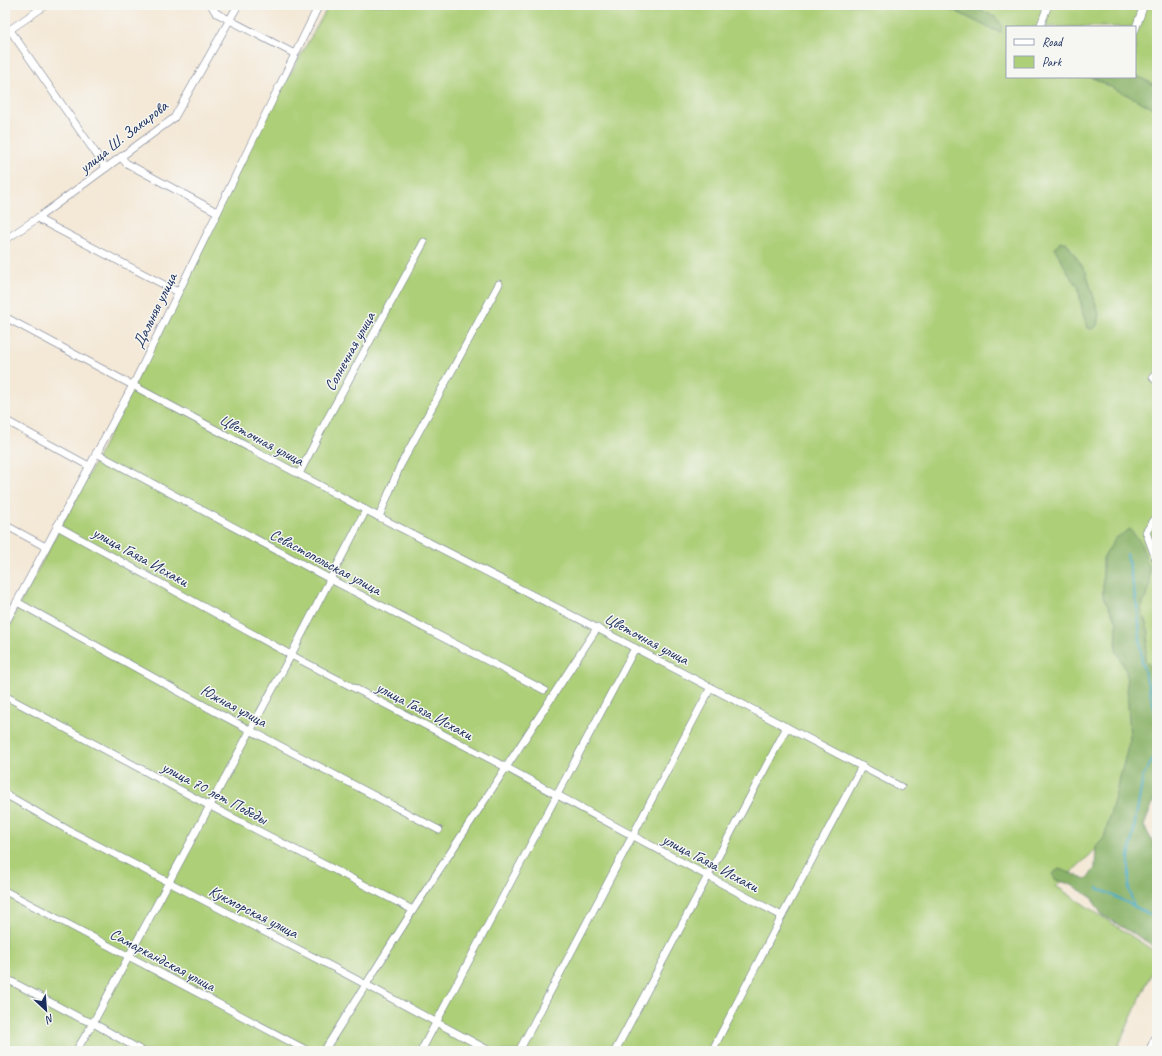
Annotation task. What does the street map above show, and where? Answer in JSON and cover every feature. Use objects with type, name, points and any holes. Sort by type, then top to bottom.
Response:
[{"type":"street","points":[[46,5],[7,32],[106,168]]},
{"type":"street","points":[[210,5],[216,13],[295,54]]},
{"type":"street","name":"улица Ш. Закирова","points":[[5,240],[39,217],[174,118],[238,5]]},
{"type":"street","name":"Дальняя улица","points":[[5,624],[133,385],[319,5]]},
{"type":"street","points":[[1040,26],[1048,5]]},
{"type":"street","points":[[1136,27],[1144,5]]},
{"type":"street","points":[[121,157],[126,163],[217,212]]},
{"type":"street","points":[[39,217],[42,221],[178,292]]},
{"type":"street","name":"Солнечная улица","points":[[300,474],[324,425],[424,242]]},
{"type":"street","points":[[379,517],[400,466],[499,284]]},
{"type":"street","points":[[5,317],[133,385]]},
{"type":"street","points":[[1157,373],[1153,378],[1157,382]]},
{"type":"street","name":"Цветочная улица","points":[[133,385],[379,517],[597,628],[901,787]]},
{"type":"street","points":[[5,420],[89,466]]},
{"type":"street","name":"Севастопольская улица","points":[[96,453],[330,579],[544,690]]},
{"type":"street","points":[[76,1051],[93,1023],[210,806],[366,510]]},
{"type":"street","points":[[1157,516],[1146,532],[1157,562]]},
{"type":"street","points":[[5,525],[46,547]]},
{"type":"street","name":"улица Гаяза Исхаки","points":[[57,526],[290,655],[557,795],[782,916]]},
{"type":"street","name":"Южная улица","points":[[16,602],[250,730],[439,830]]},
{"type":"street","points":[[324,1051],[413,910],[597,628]]},
{"type":"street","points":[[421,1051],[635,648]]},
{"type":"street","points":[[519,1051],[711,687]]},
{"type":"street","name":"улица 70 лет Победы","points":[[5,696],[210,806],[413,910]]},
{"type":"street","points":[[615,1051],[787,727]]},
{"type":"street","points":[[712,1051],[862,766]]},
{"type":"street","name":"Кукморская улица","points":[[5,794],[68,830],[490,1051]]},
{"type":"street","name":"Самаркандская улица","points":[[5,891],[308,1051]]},
{"type":"street","points":[[5,978],[80,1018],[93,1023],[142,1051]]},
{"type":"street","points":[[1149,1051],[1157,1034]]},
{"type":"green space","points":[[329,5],[1157,5],[1157,794],[1056,886],[1157,953],[1157,961],[1116,1051],[5,1051],[5,632],[105,443],[254,138]]},
{"type":"green space","points":[[943,5],[971,5],[995,17],[1002,25],[1001,32],[991,29]]},
{"type":"green space","points":[[1136,76],[1157,86],[1157,110],[1093,78],[1136,78]]},
{"type":"green space","points":[[1060,242],[1066,242],[1086,272],[1099,314],[1097,326],[1092,329],[1088,328],[1083,315],[1078,286],[1070,276],[1055,249]]},
{"type":"green space","points":[[1130,529],[1140,542],[1149,566],[1150,587],[1141,609],[1149,632],[1145,660],[1157,674],[1157,792],[1144,826],[1157,850],[1157,949],[1102,915],[1091,897],[1070,884],[1056,880],[1052,874],[1059,869],[1087,879],[1095,868],[1096,847],[1104,838],[1130,739],[1126,671],[1116,650],[1117,622],[1103,597],[1103,558],[1116,538]]},
{"type":"waterway","points":[[1127,554],[1138,612],[1142,663],[1155,711],[1157,751],[1143,777],[1129,857],[1129,890],[1134,906]]},
{"type":"waterway","points":[[1098,888],[1157,918]]}]
